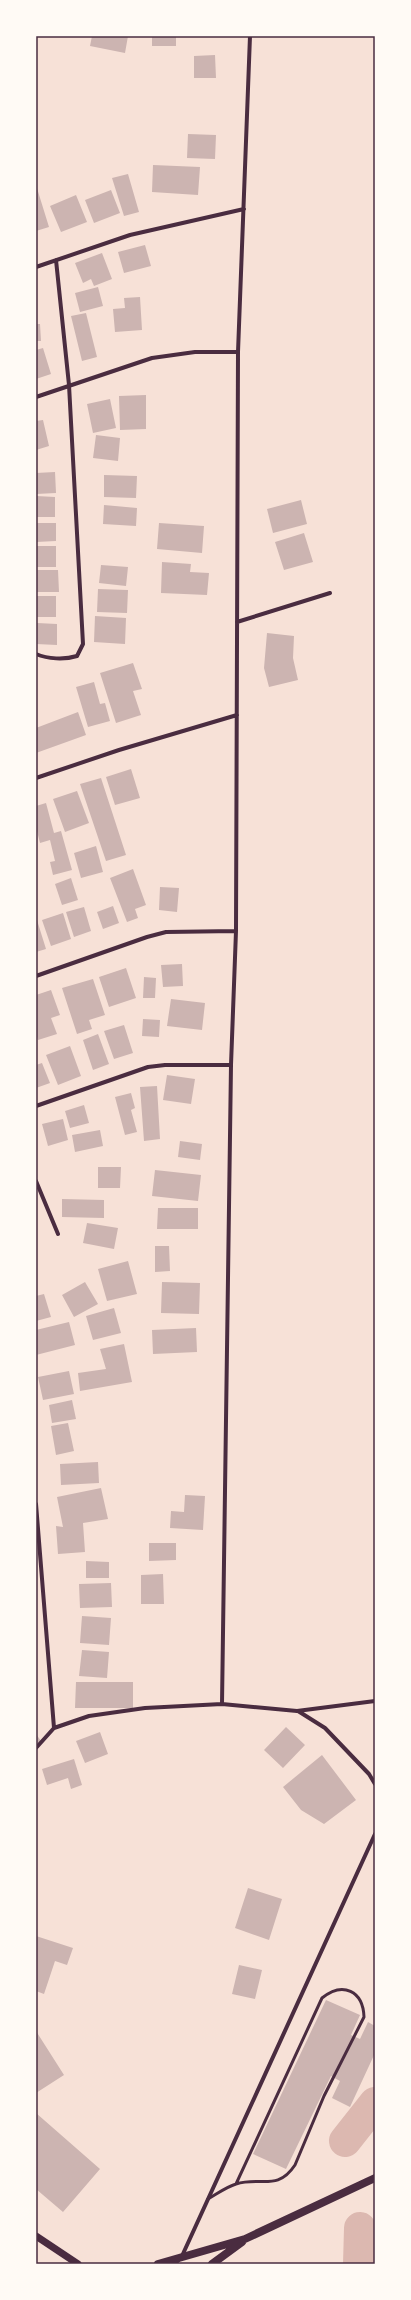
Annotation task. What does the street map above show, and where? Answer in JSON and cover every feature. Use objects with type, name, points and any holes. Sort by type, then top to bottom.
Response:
[{"type":"main road","points":[[158,2264],[245,2239],[375,2178]]},
{"type":"main road","points":[[212,2264],[245,2239]]},
{"type":"street","points":[[222,1704],[231,1065],[236,931],[238,352],[250,36]]},
{"type":"street","points":[[36,267],[130,234],[244,209]]},
{"type":"street","points":[[36,654],[44,657],[69,658],[77,656],[83,644],[69,385],[56,260]]},
{"type":"street","points":[[36,397],[69,385],[166,356],[195,352],[238,352]]},
{"type":"street","points":[[237,622],[330,593]]},
{"type":"street","points":[[36,778],[119,750],[237,715]]},
{"type":"street","points":[[36,976],[160,934],[181,931],[236,931]]},
{"type":"street","points":[[36,1106],[148,1067],[165,1065],[231,1065]]},
{"type":"street","points":[[36,1180],[58,1234]]},
{"type":"street","points":[[36,1504],[54,1728]]},
{"type":"street","points":[[36,1748],[54,1728],[89,1716],[138,1709],[222,1704],[297,1711],[375,1701]]},
{"type":"street","points":[[297,1711],[325,1728],[369,1774],[375,1784]]},
{"type":"street","points":[[175,2264],[182,2256],[206,2199],[375,1834]]},
{"type":"street","points":[[36,2236],[78,2264]]},
{"type":"lane","points":[[206,2199],[236,2184],[278,2182],[288,2176],[295,2165],[324,2096],[364,2017],[363,2007],[359,1998],[350,1991],[335,1990],[322,1998],[236,2184]]},
{"type":"building","points":[[92,36],[128,36],[125,53],[90,46]]},
{"type":"building","points":[[152,36],[176,36],[176,46],[152,46]]},
{"type":"building","points":[[215,55],[216,78],[194,78],[194,56]]},
{"type":"building","points":[[188,134],[216,135],[215,159],[187,158]]},
{"type":"building","points":[[153,165],[200,167],[198,195],[152,192]]},
{"type":"building","points":[[128,174],[139,212],[124,216],[112,178]]},
{"type":"building","points":[[36,185],[49,227],[36,231]]},
{"type":"building","points":[[111,190],[120,213],[94,223],[85,200]]},
{"type":"building","points":[[76,195],[87,222],[61,232],[50,206]]},
{"type":"building","points":[[145,245],[151,266],[124,273],[118,252]]},
{"type":"building","points":[[102,253],[112,279],[94,286],[91,279],[83,283],[75,263]]},
{"type":"building","points":[[98,287],[103,306],[80,312],[75,293]]},
{"type":"building","points":[[140,297],[142,330],[115,332],[113,309],[125,308],[124,298]]},
{"type":"building","points":[[86,313],[97,357],[82,361],[71,316]]},
{"type":"building","points":[[36,324],[40,324],[41,341],[36,341]]},
{"type":"building","points":[[43,348],[51,374],[36,379],[36,350]]},
{"type":"building","points":[[146,395],[146,429],[120,430],[119,396]]},
{"type":"building","points":[[110,399],[116,428],[93,433],[87,404]]},
{"type":"building","points":[[43,420],[49,446],[36,450],[36,421]]},
{"type":"building","points":[[96,435],[120,438],[118,461],[93,458]]},
{"type":"building","points":[[55,472],[56,493],[36,494],[36,473]]},
{"type":"building","points":[[104,475],[137,476],[136,498],[104,497]]},
{"type":"building","points":[[36,496],[55,497],[55,517],[36,517]]},
{"type":"building","points":[[301,500],[307,524],[273,533],[267,509]]},
{"type":"building","points":[[104,505],[137,508],[136,526],[103,524]]},
{"type":"building","points":[[36,523],[56,523],[56,541],[36,542]]},
{"type":"building","points":[[159,523],[204,526],[202,553],[157,549]]},
{"type":"building","points":[[304,533],[313,562],[284,570],[275,542]]},
{"type":"building","points":[[36,546],[56,546],[56,567],[36,567]]},
{"type":"building","points":[[162,562],[191,564],[190,572],[209,573],[207,595],[161,593]]},
{"type":"building","points":[[101,565],[128,567],[126,586],[99,583]]},
{"type":"building","points":[[36,570],[58,570],[59,592],[36,592]]},
{"type":"building","points":[[98,589],[128,590],[127,613],[97,612]]},
{"type":"building","points":[[36,596],[56,596],[56,617],[36,617]]},
{"type":"building","points":[[95,616],[126,618],[125,644],[94,642]]},
{"type":"building","points":[[37,623],[57,624],[57,645],[36,644]]},
{"type":"building","points":[[267,633],[294,636],[293,658],[298,680],[269,687],[264,668]]},
{"type":"building","points":[[133,663],[142,689],[133,691],[141,715],[116,723],[100,673]]},
{"type":"building","points":[[94,682],[100,704],[105,703],[110,721],[88,727],[76,687]]},
{"type":"building","points":[[78,712],[86,735],[36,753],[36,728]]},
{"type":"building","points":[[131,769],[140,798],[115,805],[106,777]]},
{"type":"building","points":[[101,778],[126,855],[106,861],[80,784]]},
{"type":"building","points":[[77,791],[89,823],[65,832],[53,799]]},
{"type":"building","points":[[46,803],[54,833],[61,831],[72,870],[53,875],[50,862],[55,861],[50,840],[40,843],[36,827],[36,806]]},
{"type":"building","points":[[96,846],[103,872],[81,878],[74,853]]},
{"type":"building","points":[[133,869],[146,905],[135,909],[138,918],[127,922],[110,878]]},
{"type":"building","points":[[71,878],[78,900],[62,905],[55,884]]},
{"type":"building","points":[[160,887],[179,888],[177,912],[159,910]]},
{"type":"building","points":[[113,906],[119,923],[103,929],[97,912]]},
{"type":"building","points":[[84,907],[91,931],[74,937],[66,912]]},
{"type":"building","points":[[63,913],[71,939],[51,946],[42,920]]},
{"type":"building","points":[[36,917],[46,949],[36,952]]},
{"type":"building","points":[[182,964],[183,986],[163,987],[161,965]]},
{"type":"building","points":[[126,968],[136,998],[109,1007],[99,977]]},
{"type":"building","points":[[144,977],[156,978],[155,998],[143,998]]},
{"type":"building","points":[[93,979],[105,1015],[89,1020],[92,1029],[77,1034],[62,988]]},
{"type":"building","points":[[51,990],[60,1015],[51,1018],[57,1034],[38,1040],[36,1033],[36,995]]},
{"type":"building","points":[[171,999],[205,1003],[202,1030],[167,1026]]},
{"type":"building","points":[[143,1019],[160,1020],[159,1037],[142,1036]]},
{"type":"building","points":[[124,1025],[133,1053],[114,1059],[104,1031]]},
{"type":"building","points":[[98,1034],[109,1064],[93,1070],[83,1040]]},
{"type":"building","points":[[70,1046],[81,1076],[58,1085],[46,1055]]},
{"type":"building","points":[[42,1063],[50,1083],[36,1088],[36,1065]]},
{"type":"building","points":[[167,1075],[195,1079],[191,1104],[163,1100]]},
{"type":"building","points":[[157,1086],[160,1139],[144,1141],[140,1087]]},
{"type":"building","points":[[131,1093],[135,1108],[131,1110],[137,1132],[125,1135],[115,1097]]},
{"type":"building","points":[[84,1105],[89,1123],[70,1128],[65,1111]]},
{"type":"building","points":[[63,1119],[68,1140],[48,1146],[42,1124]]},
{"type":"building","points":[[100,1130],[103,1146],[75,1152],[72,1135]]},
{"type":"building","points":[[180,1141],[202,1144],[200,1160],[178,1157]]},
{"type":"building","points":[[98,1167],[121,1167],[120,1188],[98,1188]]},
{"type":"building","points":[[155,1170],[201,1175],[198,1201],[152,1196]]},
{"type":"building","points":[[62,1199],[104,1200],[104,1218],[62,1217]]},
{"type":"building","points":[[158,1208],[198,1208],[198,1229],[157,1229]]},
{"type":"building","points":[[87,1223],[118,1228],[114,1249],[83,1243]]},
{"type":"building","points":[[155,1246],[169,1246],[170,1271],[155,1272]]},
{"type":"building","points":[[128,1261],[137,1294],[107,1301],[98,1269]]},
{"type":"building","points":[[85,1282],[98,1304],[74,1317],[62,1295]]},
{"type":"building","points":[[162,1282],[200,1283],[199,1314],[161,1313]]},
{"type":"building","points":[[44,1294],[51,1317],[36,1321],[36,1296]]},
{"type":"building","points":[[114,1308],[121,1333],[93,1340],[86,1316]]},
{"type":"building","points":[[69,1322],[75,1345],[36,1355],[36,1330]]},
{"type":"building","points":[[196,1328],[197,1352],[153,1354],[152,1330]]},
{"type":"building","points":[[124,1344],[132,1382],[80,1391],[78,1373],[106,1369],[100,1349]]},
{"type":"building","points":[[69,1371],[74,1394],[43,1400],[38,1377]]},
{"type":"building","points":[[72,1400],[76,1419],[52,1423],[49,1405]]},
{"type":"building","points":[[68,1423],[74,1451],[56,1455],[51,1426]]},
{"type":"building","points":[[98,1462],[99,1483],[61,1485],[60,1464]]},
{"type":"building","points":[[101,1488],[108,1519],[83,1523],[85,1552],[58,1554],[56,1526],[63,1527],[57,1497]]},
{"type":"building","points":[[185,1495],[205,1496],[203,1530],[170,1528],[171,1511],[184,1512]]},
{"type":"building","points":[[149,1543],[176,1543],[176,1560],[149,1561]]},
{"type":"building","points":[[86,1561],[109,1562],[109,1578],[86,1578]]},
{"type":"building","points":[[163,1574],[164,1604],[141,1604],[141,1575]]},
{"type":"building","points":[[111,1583],[112,1607],[80,1608],[79,1584]]},
{"type":"building","points":[[82,1616],[111,1618],[109,1645],[80,1643]]},
{"type":"building","points":[[82,1650],[109,1652],[107,1678],[79,1676]]},
{"type":"building","points":[[76,1682],[133,1682],[133,1708],[75,1708]]},
{"type":"building","points":[[286,1727],[305,1745],[283,1768],[264,1750]]},
{"type":"building","points":[[100,1732],[108,1754],[85,1763],[76,1741]]},
{"type":"building","points":[[36,1734],[41,1741],[36,1745]]},
{"type":"building","points":[[322,1755],[356,1800],[324,1824],[301,1810],[283,1787]]},
{"type":"building","points":[[74,1759],[82,1785],[71,1789],[68,1778],[47,1785],[42,1769]]},
{"type":"building","points":[[248,1888],[282,1899],[269,1940],[235,1928]]},
{"type":"building","points":[[36,1936],[73,1948],[67,1965],[55,1961],[44,1994],[36,1991]]},
{"type":"building","points":[[239,1965],[262,1970],[255,1999],[232,1994]]},
{"type":"building","points":[[326,2000],[360,2015],[351,2035],[360,2039],[368,2022],[375,2026],[375,2053],[350,2107],[332,2098],[340,2081],[331,2076],[286,2169],[253,2154]]},
{"type":"building","points":[[36,2031],[64,2075],[36,2093]]},
{"type":"building","points":[[36,2113],[100,2169],[63,2212],[36,2189]]},
{"type":"waterway","points":[[345,2141],[375,2103]]},
{"type":"waterway","points":[[359,2264],[360,2228]]}]
